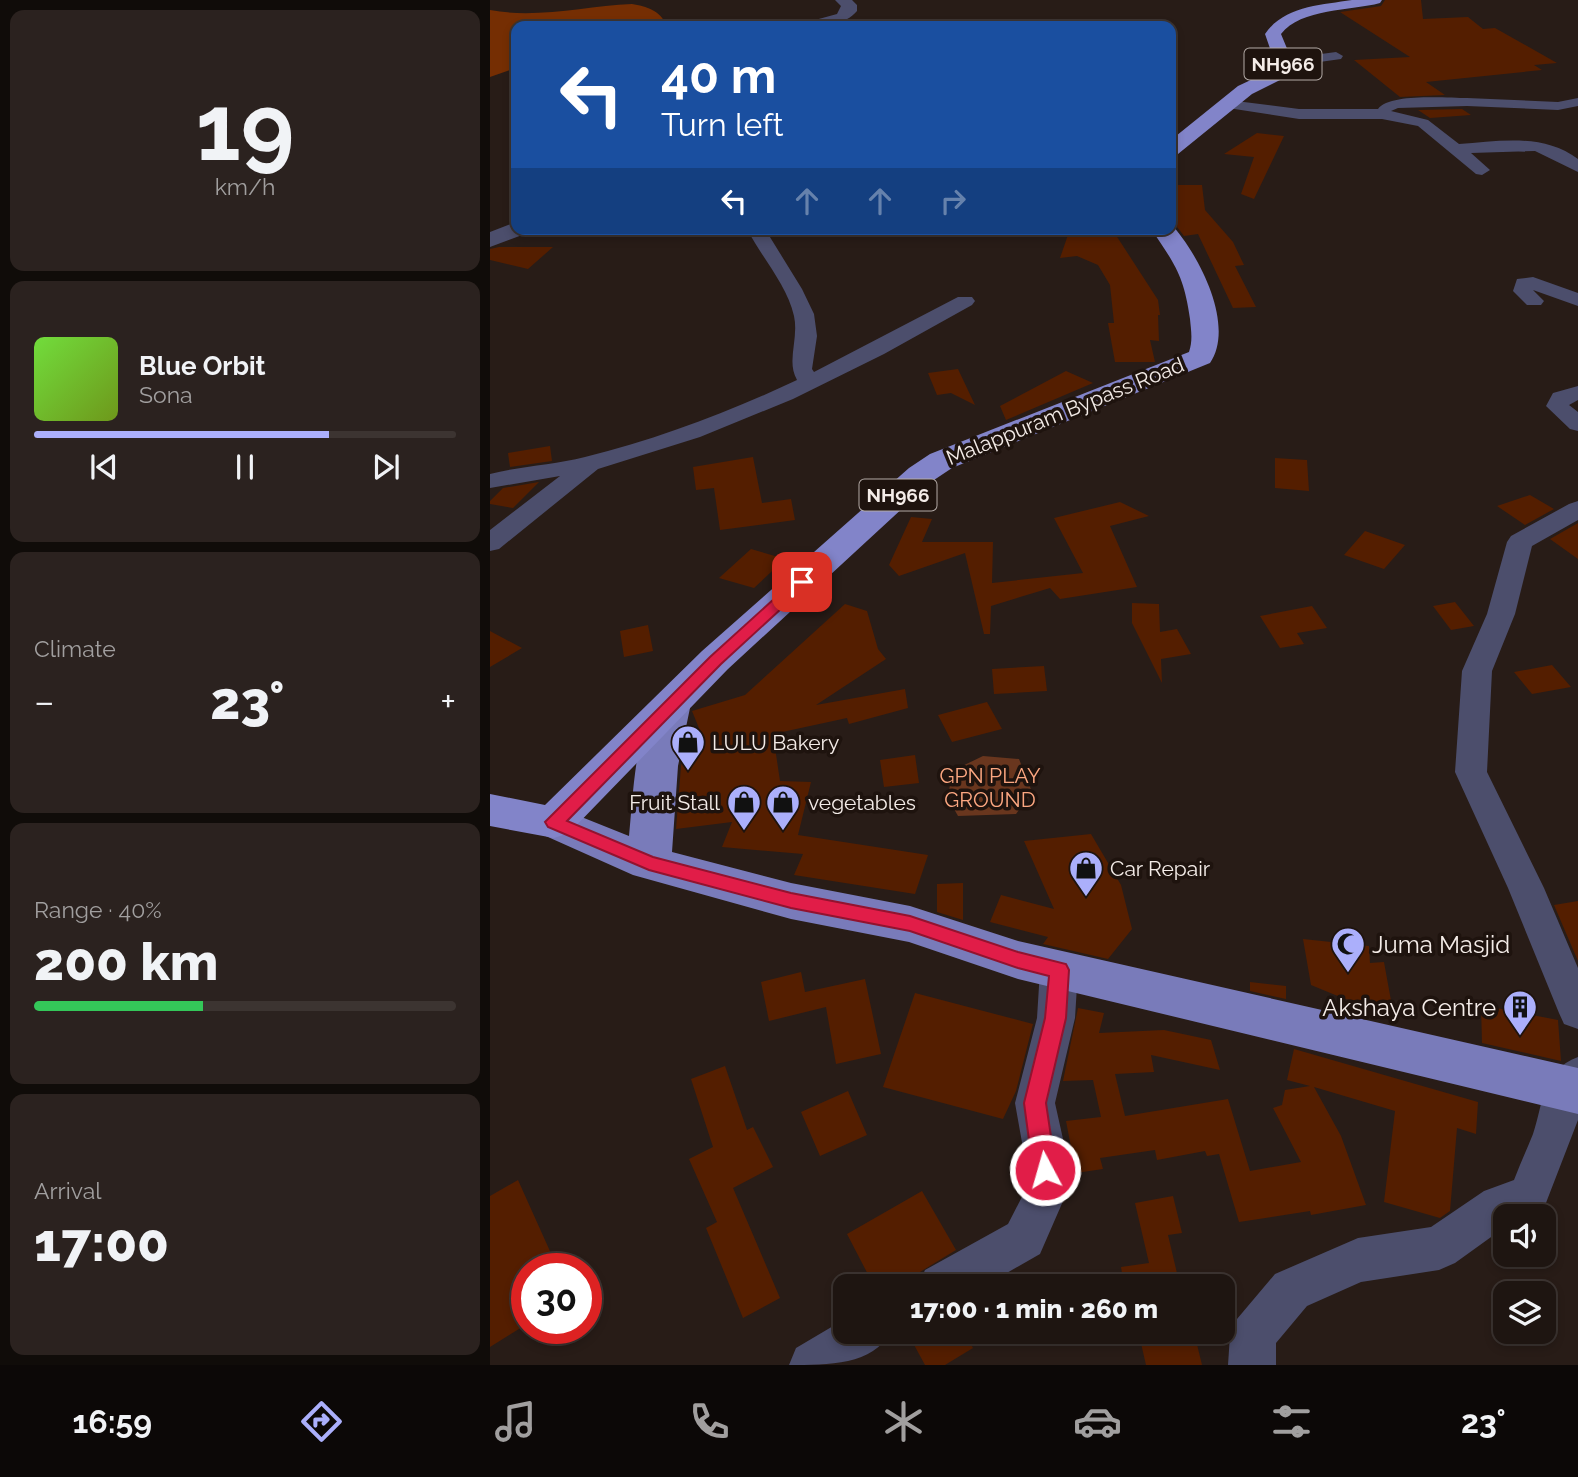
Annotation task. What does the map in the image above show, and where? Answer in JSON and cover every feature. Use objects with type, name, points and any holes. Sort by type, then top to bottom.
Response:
[{"type":"highway","name":"NH966","points":[[1176,146],[1245,90],[1276,75],[1284,63],[1273,34],[1277,25],[1292,17],[1374,0]]},
{"type":"highway","name":"Malappuram Bypass Road","points":[[554,822],[715,660],[920,475],[941,461],[1199,357],[1206,347],[1199,287],[1189,264],[1167,235]]},
{"type":"highway","points":[[490,810],[554,822]]},
{"type":"main road","points":[[649,863],[657,766],[670,708]]},
{"type":"main road","points":[[554,822],[649,863],[791,901],[910,924],[1018,960],[1574,1085]]},
{"type":"street","points":[[828,21],[849,12],[849,5],[844,0]]},
{"type":"street","points":[[1284,63],[1316,59],[1335,62]]},
{"type":"street","points":[[1382,114],[1386,108],[1396,104],[1466,102],[1558,106],[1578,102]]},
{"type":"street","points":[[1228,104],[1299,114],[1382,114],[1423,123],[1482,170]]},
{"type":"street","points":[[1457,149],[1538,145],[1564,155],[1578,167]]},
{"type":"street","points":[[490,240],[511,231]]},
{"type":"street","points":[[760,235],[804,312],[807,329],[801,369],[810,383]]},
{"type":"street","points":[[1534,302],[1522,291],[1524,284],[1544,286],[1578,300]]},
{"type":"street","points":[[490,481],[592,463],[721,421],[810,383],[911,332],[965,301]]},
{"type":"street","points":[[1578,393],[1560,398],[1557,407],[1578,424]]},
{"type":"street","points":[[490,543],[592,463]]},
{"type":"street","points":[[1578,509],[1520,542],[1501,614],[1477,671],[1471,772],[1526,888],[1578,1013]]},
{"type":"street","points":[[962,1274],[1024,1239],[1046,1192],[1044,1148],[1035,1103],[1056,1018],[1059,970]]},
{"type":"street","points":[[1252,1365],[1253,1335],[1291,1290],[1358,1260],[1439,1248],[1499,1206],[1529,1194],[1574,1085]]},
{"type":"street","points":[[813,1365],[847,1344]]},
{"type":"green space","name":"GPN PLAY GROUND","points":[[983,756],[1019,759],[1032,792],[1016,814],[958,816],[948,798],[952,771]]},
{"type":"shaded area","points":[[632,4],[648,8],[664,21],[511,21],[511,70],[490,77],[490,10],[543,13]]},
{"type":"building","points":[[1385,0],[1421,0],[1423,19],[1468,17],[1483,29],[1495,28],[1557,63],[1534,65],[1542,70],[1426,82],[1445,95],[1400,97],[1354,60],[1410,57],[1340,12],[1381,6]]},
{"type":"building","points":[[1462,109],[1471,115],[1430,118],[1418,110]]},
{"type":"building","points":[[1257,133],[1284,136],[1254,199],[1241,194],[1254,157],[1224,154]]},
{"type":"building","points":[[1176,185],[1202,185],[1205,210],[1233,242],[1244,265],[1235,266],[1256,307],[1233,308],[1198,234],[1184,236],[1176,226]]},
{"type":"building","points":[[1068,235],[1116,235],[1158,300],[1159,341],[1150,340],[1155,362],[1115,362],[1108,323],[1114,323],[1110,285],[1098,265],[1077,256],[1060,258]]},
{"type":"building","points":[[553,247],[528,269],[490,260],[490,249]]},
{"type":"building","points":[[958,369],[975,405],[951,393],[937,395],[928,373]]},
{"type":"building","points":[[1066,371],[1093,383],[1006,420],[1000,406]]},
{"type":"building","points":[[550,446],[552,461],[510,467],[508,453]]},
{"type":"building","points":[[753,457],[762,503],[791,499],[795,520],[720,530],[714,488],[696,490],[693,467]]},
{"type":"building","points":[[1275,458],[1307,460],[1309,491],[1275,488]]},
{"type":"building","points":[[539,482],[513,508],[490,504],[503,488]]},
{"type":"building","points":[[1530,495],[1554,509],[1525,525],[1497,506]]},
{"type":"building","points":[[1120,502],[1149,516],[1110,526],[1137,587],[1060,599],[1050,588],[991,606],[990,634],[984,634],[965,553],[899,576],[889,565],[911,517],[932,519],[922,542],[993,542],[992,583],[1083,573],[1054,518]]},
{"type":"building","points":[[1578,523],[1578,559],[1550,539]]},
{"type":"building","points":[[1365,531],[1405,545],[1384,569],[1344,555]]},
{"type":"building","points":[[751,549],[785,559],[754,588],[719,578]]},
{"type":"building","points":[[1455,602],[1474,626],[1451,630],[1433,606]]},
{"type":"building","points":[[1132,603],[1159,604],[1160,632],[1177,629],[1191,654],[1161,659],[1162,683],[1132,623]]},
{"type":"building","points":[[845,604],[867,611],[878,649],[886,659],[816,705],[905,689],[908,708],[849,724],[847,718],[773,734],[780,781],[811,782],[798,835],[928,855],[915,894],[794,875],[803,854],[722,847],[732,822],[676,829],[685,746],[705,743],[692,711],[745,695]]},
{"type":"building","points":[[1312,606],[1327,628],[1297,633],[1304,644],[1280,648],[1260,616]]},
{"type":"building","points":[[648,625],[653,651],[624,657],[620,631]]},
{"type":"building","points":[[490,631],[522,648],[490,667]]},
{"type":"building","points":[[1552,665],[1571,687],[1532,694],[1514,672]]},
{"type":"building","points":[[1044,666],[1047,691],[994,694],[992,669]]},
{"type":"building","points":[[987,702],[1002,729],[952,742],[938,715]]},
{"type":"building","points":[[915,755],[919,783],[884,787],[880,760]]},
{"type":"building","name":"Car Repair","points":[[1091,834],[1121,885],[1132,929],[1108,959],[1043,944],[1048,937],[990,922],[1001,895],[1054,909],[1024,841]]},
{"type":"building","points":[[963,883],[963,920],[937,912],[937,884]]},
{"type":"building","points":[[1578,901],[1578,961],[1554,905]]},
{"type":"building","name":"Juma Masjid","points":[[1303,939],[1369,946],[1370,963],[1384,962],[1392,1006],[1345,999],[1311,985]]},
{"type":"building","points":[[801,972],[805,992],[865,979],[881,1054],[836,1064],[826,1007],[769,1021],[761,982]]},
{"type":"building","points":[[1250,982],[1286,986],[1286,999],[1250,991]]},
{"type":"building","points":[[915,993],[1033,1024],[1016,1091],[1003,1119],[883,1087]]},
{"type":"building","name":"Akshaya Centre","points":[[1481,1005],[1558,1020],[1561,1061],[1482,1043]]},
{"type":"building","points":[[1078,1008],[1104,1013],[1099,1033],[1164,1030],[1211,1040],[1220,1070],[1151,1055],[1154,1072],[1115,1074],[1125,1116],[1228,1099],[1250,1171],[1301,1162],[1273,1108],[1282,1105],[1285,1090],[1310,1086],[1287,1080],[1294,1049],[1478,1102],[1476,1134],[1457,1128],[1450,1211],[1440,1218],[1384,1202],[1395,1111],[1314,1087],[1341,1136],[1366,1205],[1311,1215],[1310,1211],[1239,1222],[1219,1154],[1207,1156],[1205,1151],[1157,1160],[1155,1150],[1100,1158],[1103,1169],[1076,1173],[1066,1121],[1101,1117],[1093,1080],[1063,1081]]},
{"type":"building","points":[[725,1066],[747,1130],[753,1127],[773,1167],[733,1188],[780,1298],[743,1318],[706,1228],[717,1222],[689,1159],[713,1147],[691,1079]]},
{"type":"building","points":[[848,1091],[867,1135],[820,1156],[801,1112]]},
{"type":"building","points":[[518,1180],[551,1253],[511,1253],[511,1334],[490,1347],[490,1196]]},
{"type":"building","points":[[922,1191],[956,1250],[917,1274],[868,1274],[847,1234]]},
{"type":"building","points":[[1173,1196],[1182,1233],[1168,1235],[1177,1274],[1122,1274],[1121,1267],[1149,1263],[1135,1203]]},
{"type":"building","points":[[914,1344],[971,1344],[973,1348],[945,1365],[925,1365]]},
{"type":"building","points":[[1141,1344],[1197,1344],[1202,1365],[1146,1365]]},
{"type":"place","name":"LULU Bakery","points":[[688,772]]},
{"type":"place","name":"Fruit Stall","points":[[744,832]]},
{"type":"place","name":"vegetables","points":[[783,832]]},
{"type":"place","name":"Car Repair","points":[[1086,898]]},
{"type":"place","name":"Juma Masjid","points":[[1348,974]]},
{"type":"place","name":"Akshaya Centre","points":[[1520,1037]]},
{"type":"route","points":[[802,582],[715,660],[554,822],[649,863],[791,901],[910,924],[1018,960],[1059,970],[1056,1018],[1035,1103],[1044,1148],[1045,1170]]}]
